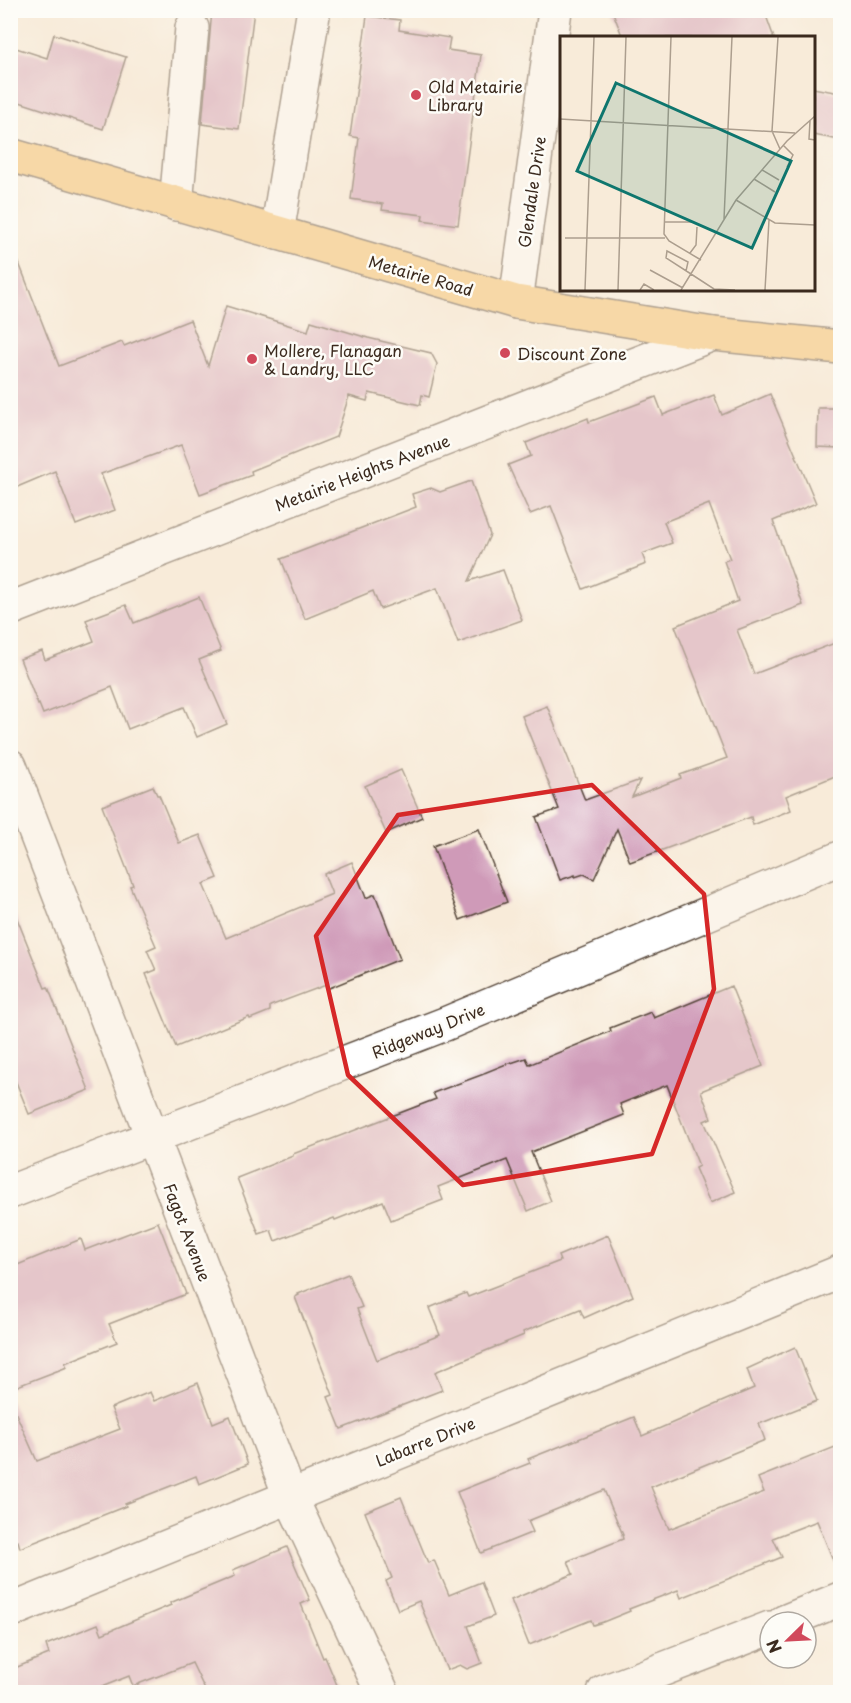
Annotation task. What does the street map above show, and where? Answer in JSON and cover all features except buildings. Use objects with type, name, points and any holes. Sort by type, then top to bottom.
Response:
[{"type":"main road","name":"Metairie Road","points":[[10,155],[516,302],[712,334],[840,347]]},
{"type":"street","name":"Glendale Drive","points":[[516,302],[555,10]]},
{"type":"street","points":[[277,233],[313,15]]},
{"type":"street","points":[[176,204],[192,28]]},
{"type":"street","name":"Metairie Heights Avenue","points":[[10,609],[712,334]]},
{"type":"street","name":"Fagot Avenue","points":[[10,766],[290,1496],[382,1692]]},
{"type":"street","name":"Ridgeway Drive","points":[[10,1192],[445,1024],[840,858]]},
{"type":"street","name":"Labarre Drive","points":[[10,1611],[840,1272]]},
{"type":"street","points":[[813,1610],[840,1599]]},
{"type":"street","points":[[604,1692],[758,1633]]},
{"type":"highlighted area","points":[[592,785],[704,894],[714,989],[652,1154],[463,1185],[348,1075],[316,936],[398,815]]},
{"type":"place","name":"Old Metairie Library","points":[[416,95]]},
{"type":"place","name":"Discount Zone","points":[[505,353]]},
{"type":"place","name":"Mollere, Flanagan & Landry, LLC","points":[[252,359]]}]
